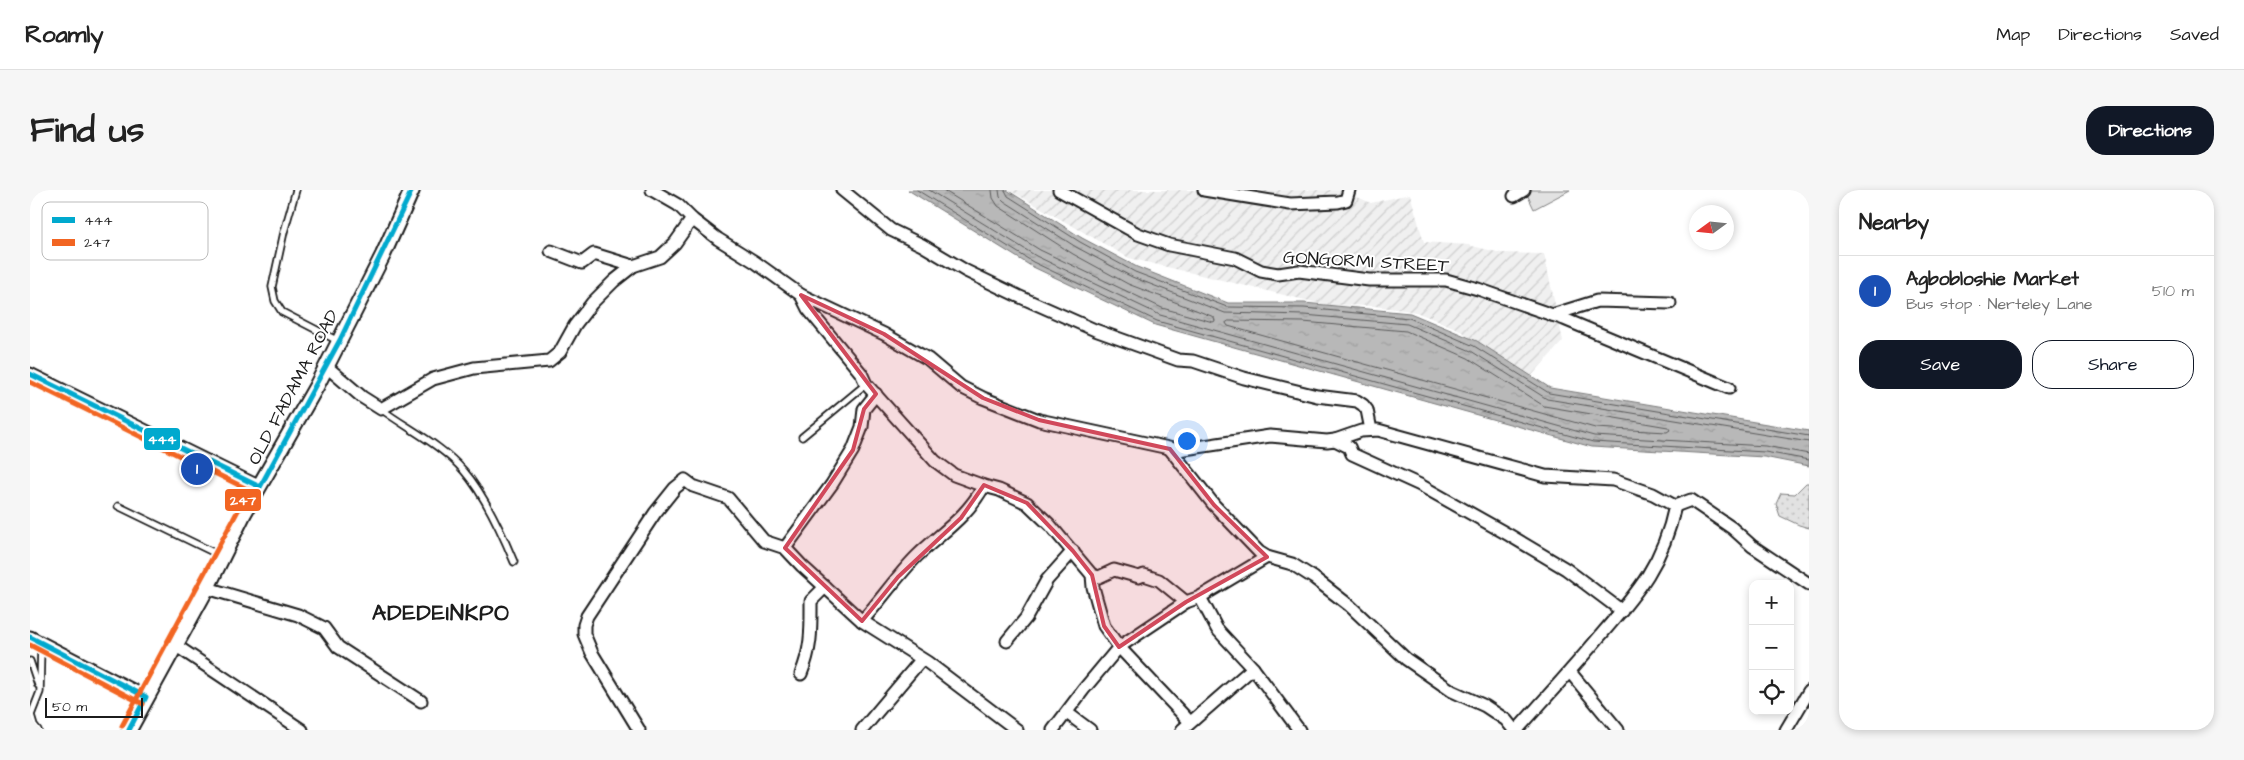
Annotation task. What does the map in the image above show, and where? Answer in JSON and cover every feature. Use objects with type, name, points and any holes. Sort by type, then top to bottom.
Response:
[{"type":"street","name":"OLD FADAMA ROAD","points":[[129,730],[207,588],[221,556],[327,367],[383,255],[412,190]]},
{"type":"street","points":[[652,190],[678,205],[692,219],[800,295],[884,334],[928,359],[961,387],[983,398],[1040,420],[1125,437],[1170,449],[1212,446],[1270,436],[1327,441],[1378,430],[1545,476],[1613,480],[1653,494],[1675,506],[1691,500],[1732,528],[1752,546],[1809,584]]},
{"type":"street","points":[[842,190],[891,230],[922,245],[966,271],[1018,296],[1095,330],[1178,360],[1194,361],[1244,378],[1317,396],[1357,401],[1363,404],[1367,410],[1371,430]]},
{"type":"street","name":"GONGORMI STREET","points":[[1059,190],[1138,234],[1169,244],[1235,258],[1261,270],[1278,274],[1299,271],[1369,280],[1446,280],[1552,315],[1729,388]]},
{"type":"street","points":[[1204,190],[1290,204],[1338,202],[1346,200],[1349,190]]},
{"type":"street","points":[[327,367],[362,397],[381,409],[433,379],[474,368],[549,361],[560,352],[575,326],[592,303],[633,266],[660,257],[675,243],[692,219]]},
{"type":"street","points":[[551,251],[582,263],[594,254],[633,266]]},
{"type":"street","points":[[800,295],[808,309],[861,373],[866,384],[935,461],[954,475],[999,490],[1027,504],[1074,551],[1092,576],[1092,587],[1104,626],[1119,647],[1186,726],[1253,668]]},
{"type":"street","points":[[1552,315],[1597,301],[1670,303]]},
{"type":"street","points":[[30,374],[260,487]]},
{"type":"street","points":[[785,548],[832,484],[853,450],[862,427],[864,408],[876,394]]},
{"type":"street","points":[[1335,440],[1349,447],[1352,454],[1420,485],[1551,559],[1622,611]]},
{"type":"street","points":[[1170,449],[1214,505],[1246,540],[1267,557],[1292,564],[1314,578],[1350,606],[1406,659],[1452,690],[1485,706],[1506,720],[1515,730],[1570,672],[1644,583],[1670,532],[1675,506]]},
{"type":"street","points":[[640,730],[592,653],[584,634],[584,625],[587,616],[655,513],[675,488],[685,480],[702,490],[728,498],[764,541],[785,548],[862,621],[960,686],[1017,730]]},
{"type":"street","points":[[862,621],[917,556],[961,518],[974,503],[984,486]]},
{"type":"street","points":[[1007,641],[1026,618],[1047,580],[1074,551]]},
{"type":"street","points":[[1053,730],[1119,647],[1186,602],[1200,597],[1267,557]]},
{"type":"street","points":[[1092,576],[1099,577],[1114,570],[1139,577],[1144,575],[1158,580],[1186,602]]},
{"type":"street","points":[[801,674],[807,659],[813,627],[810,601],[825,587]]},
{"type":"street","points":[[207,588],[298,615],[324,628],[338,648],[421,701]]},
{"type":"street","points":[[1200,597],[1217,629],[1253,668],[1299,730]]},
{"type":"street","points":[[30,637],[146,697]]},
{"type":"street","points":[[175,645],[302,730]]},
{"type":"street","points":[[862,730],[921,660]]},
{"type":"street","points":[[1570,672],[1618,730]]},
{"type":"street","points":[[1786,730],[1809,691]]},
{"type":"street","points":[[1067,713],[1090,730]]},
{"type":"lane","points":[[296,190],[284,232],[272,287],[275,301],[282,312],[339,342]]},
{"type":"lane","points":[[802,437],[866,384]]},
{"type":"lane","points":[[381,409],[445,453],[465,471],[498,525],[514,562]]},
{"type":"lane","points":[[118,506],[221,556]]},
{"type":"lane","points":[[38,730],[34,725],[31,714],[40,692],[41,643]]},
{"type":"lane","points":[[30,661],[40,692]]},
{"type":"highlighted area","points":[[801,295],[884,334],[983,398],[1039,420],[1170,449],[1214,505],[1267,557],[1186,602],[1119,647],[1104,626],[1092,575],[1073,551],[1027,503],[984,485],[961,518],[898,577],[862,621],[785,548],[853,450],[864,409],[876,394]]},
{"type":"shaded area","points":[[1009,190],[1354,190],[1355,196],[1371,203],[1410,194],[1424,242],[1468,245],[1501,253],[1544,254],[1563,341],[1527,381],[1458,329],[1416,312],[1375,306],[1326,305],[1129,258]]},
{"type":"shaded area","points":[[1525,190],[1570,190],[1534,209]]},
{"type":"shaded area","points":[[1806,483],[1809,483],[1809,528],[1780,516],[1776,504],[1781,493],[1795,494]]},
{"type":"water","points":[[908,190],[1007,190],[1082,238],[1137,267],[1228,303],[1304,303],[1410,313],[1477,341],[1550,388],[1809,431],[1809,466],[1764,457],[1592,447],[1155,325],[1031,266]]},
{"type":"transit line","name":"444","points":[[30,374],[260,487],[340,340],[412,190]]},
{"type":"transit line","name":"247","points":[[30,382],[249,490],[122,726]]},
{"type":"transit line","name":"444","points":[[30,637],[146,697],[129,730]]},
{"type":"transit line","name":"247","points":[[30,645],[143,704]]},
{"type":"place","name":"Agbobloshie Market","points":[[197,469]]},
{"type":"district","name":"ADEDEINKPO","points":[[441,612]]}]
